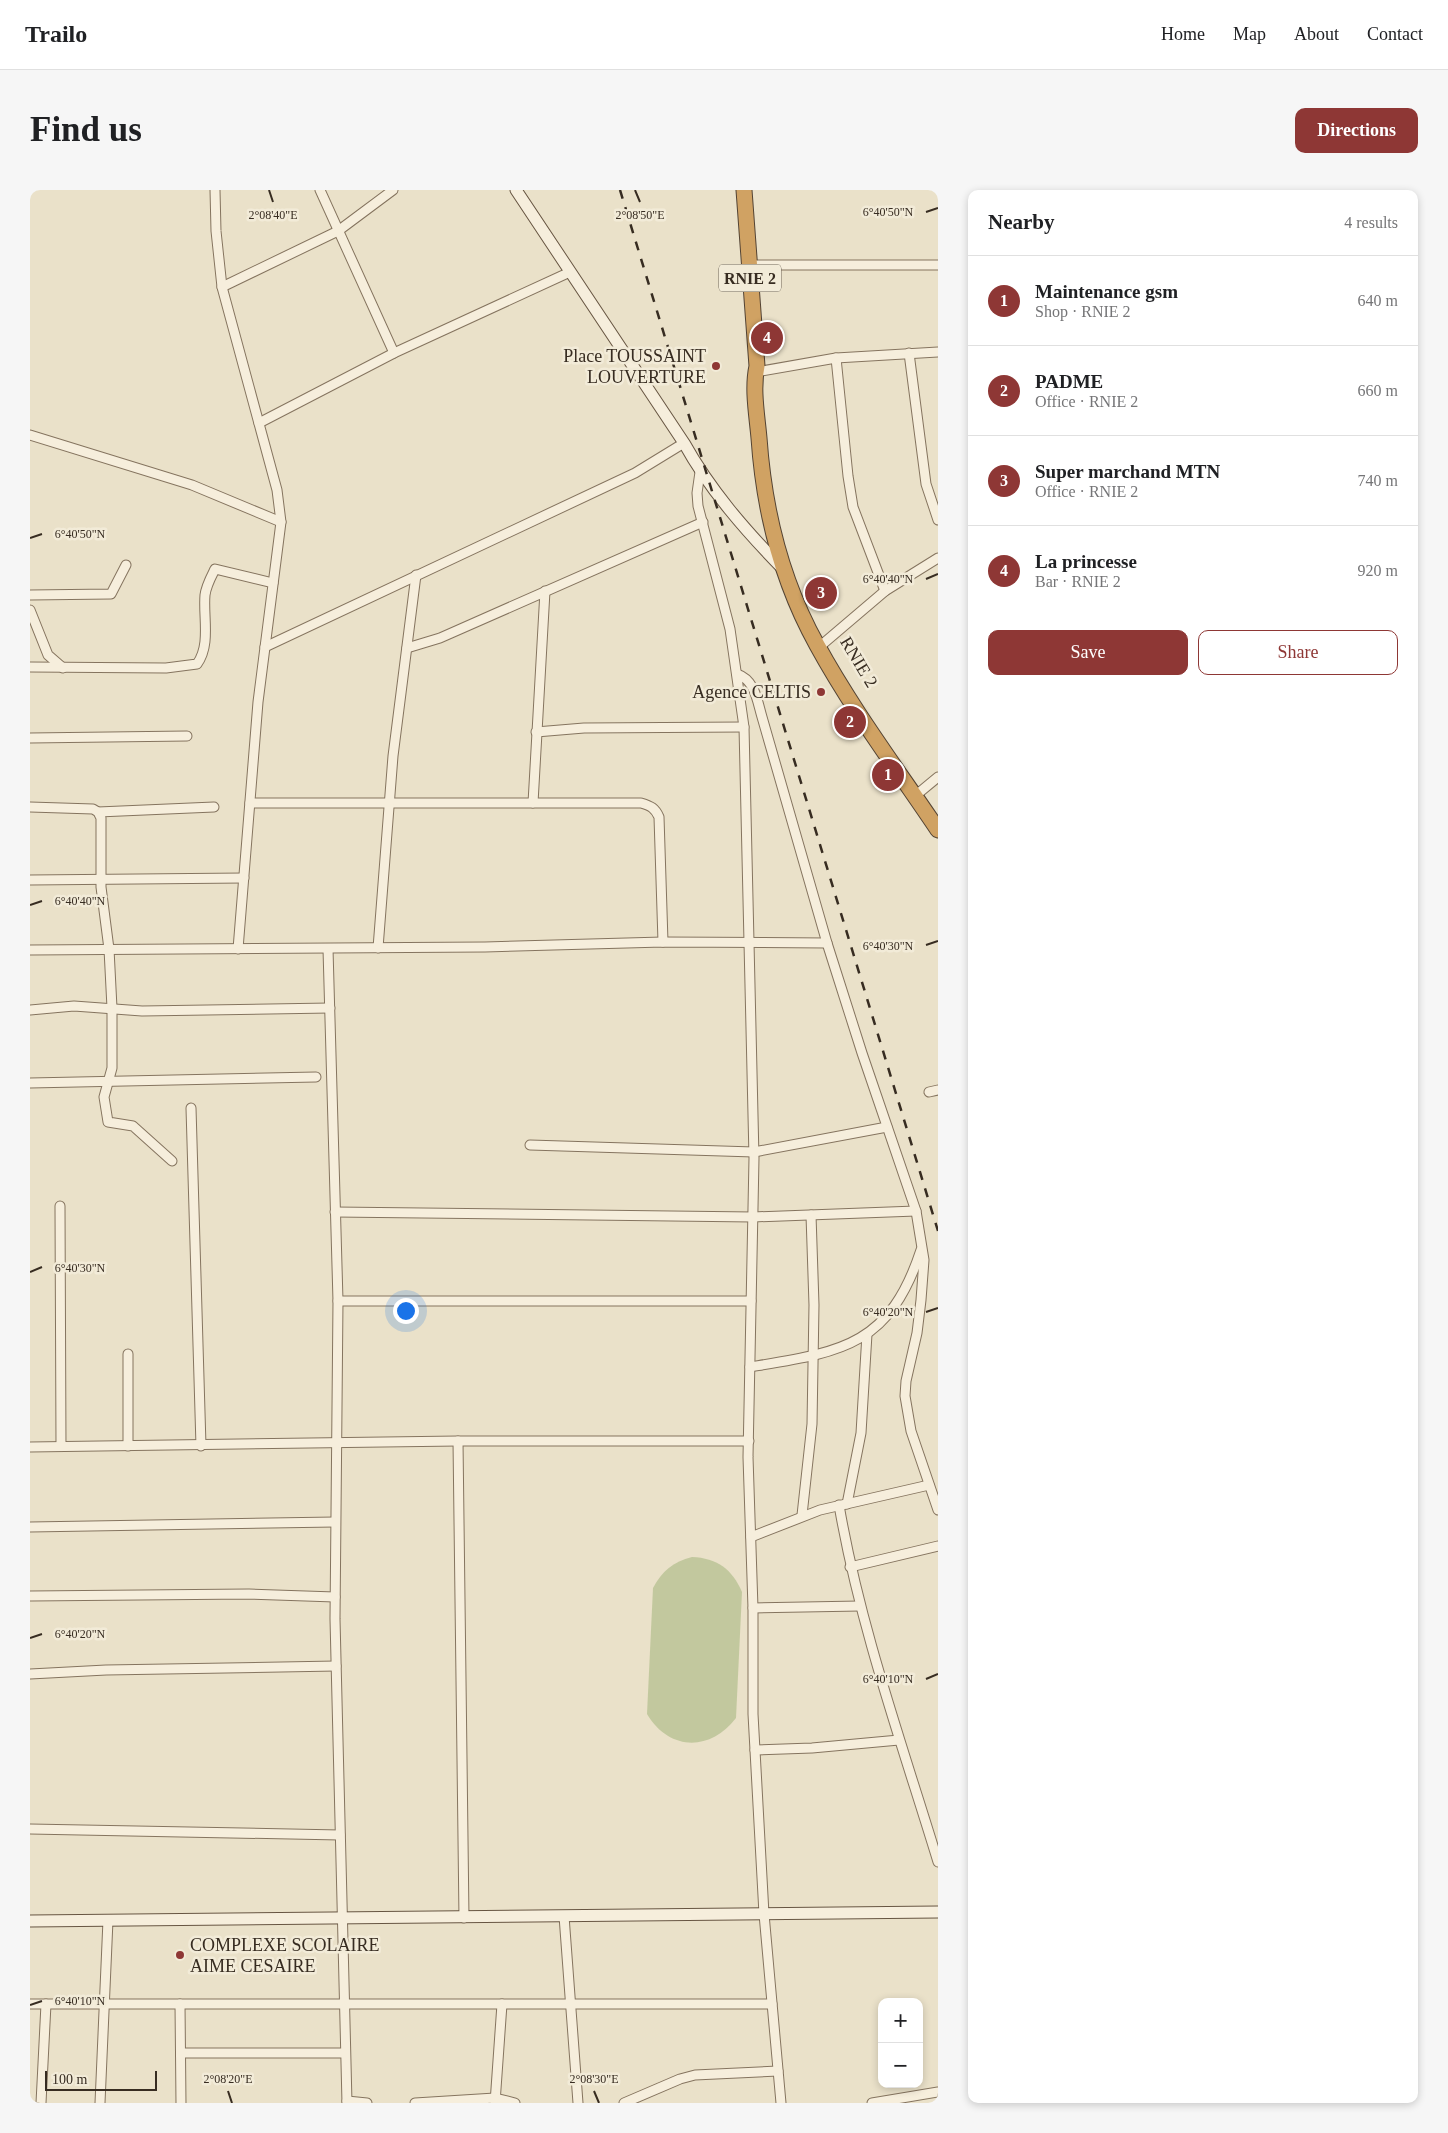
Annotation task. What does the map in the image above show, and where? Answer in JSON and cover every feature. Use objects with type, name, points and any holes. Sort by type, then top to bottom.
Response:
[{"type":"highway","name":"RNIE 2","points":[[744,190],[758,370],[759,446],[764,491],[771,527],[822,645],[919,794],[938,830]]},
{"type":"highway","name":"RNIE 2","points":[[919,794],[938,814]]},
{"type":"main road","points":[[516,190],[684,443],[700,472],[750,536],[790,574]]},
{"type":"main road","points":[[30,1921],[938,1912]]},
{"type":"street","points":[[215,190],[216,231],[222,287],[277,490],[281,522],[258,702],[238,949]]},
{"type":"street","points":[[320,190],[394,353]]},
{"type":"street","points":[[222,287],[338,231],[393,190]]},
{"type":"street","points":[[750,265],[938,265]]},
{"type":"street","points":[[259,423],[394,353],[570,272]]},
{"type":"street","points":[[758,370],[836,358],[938,352]]},
{"type":"street","points":[[909,353],[924,474],[938,520]]},
{"type":"street","points":[[836,358],[853,507],[885,591]]},
{"type":"street","points":[[30,435],[192,485],[281,522]]},
{"type":"street","points":[[265,647],[635,473],[684,443]]},
{"type":"street","points":[[700,472],[697,493],[725,605],[744,727],[751,943],[754,1152],[749,1441],[755,1750],[764,1914],[781,2103]]},
{"type":"street","points":[[407,648],[440,638],[703,522]]},
{"type":"street","points":[[822,645],[885,591],[938,558]]},
{"type":"street","points":[[30,595],[110,594],[126,566]]},
{"type":"street","points":[[30,668],[166,668],[197,664],[201,658],[206,626],[205,594],[215,569],[274,583]]},
{"type":"street","points":[[378,948],[393,756],[416,575]]},
{"type":"street","points":[[533,803],[545,591]]},
{"type":"street","points":[[30,610],[48,656],[63,668]]},
{"type":"street","points":[[737,674],[746,676],[750,682],[762,717],[827,943],[916,1211],[923,1244],[921,1300],[917,1333],[906,1381],[906,1396],[911,1431],[938,1510]]},
{"type":"street","points":[[536,732],[584,728],[744,727]]},
{"type":"street","points":[[30,738],[187,736]]},
{"type":"street","points":[[919,794],[938,777]]},
{"type":"street","points":[[250,803],[641,803],[656,810],[659,817],[663,942]]},
{"type":"street","points":[[30,807],[93,809],[98,812],[214,807]]},
{"type":"street","points":[[98,812],[101,818],[101,879],[109,949],[112,1008],[112,1068],[104,1097],[108,1122],[133,1126],[172,1161]]},
{"type":"street","points":[[30,880],[244,878]]},
{"type":"street","points":[[30,950],[328,949],[663,942],[827,943]]},
{"type":"street","points":[[328,949],[338,1301],[335,1596],[345,2004],[344,2053],[348,2102],[368,2103]]},
{"type":"street","points":[[30,1010],[74,1006],[142,1011],[330,1008]]},
{"type":"street","points":[[30,1083],[316,1077]]},
{"type":"street","points":[[191,1108],[200,1446]]},
{"type":"street","points":[[530,1145],[754,1152],[887,1127]]},
{"type":"street","points":[[60,1206],[62,1446]]},
{"type":"street","points":[[336,1212],[753,1217],[916,1211]]},
{"type":"street","points":[[802,1515],[812,1424],[814,1305],[811,1215]]},
{"type":"street","points":[[750,1367],[812,1357],[839,1349],[867,1334],[888,1314],[910,1282],[923,1244]]},
{"type":"street","points":[[338,1301],[751,1300]]},
{"type":"street","points":[[867,1334],[860,1433],[843,1504],[850,1567],[899,1740],[938,1862]]},
{"type":"street","points":[[128,1354],[128,1446]]},
{"type":"street","points":[[30,1447],[458,1441],[749,1441]]},
{"type":"street","points":[[458,1441],[464,1918]]},
{"type":"street","points":[[751,1537],[802,1515],[929,1485]]},
{"type":"street","points":[[30,1527],[335,1522]]},
{"type":"street","points":[[850,1567],[938,1546]]},
{"type":"street","points":[[30,1596],[249,1594],[335,1596]]},
{"type":"street","points":[[753,1608],[860,1606]]},
{"type":"street","points":[[30,1674],[106,1670],[336,1666]]},
{"type":"street","points":[[755,1750],[812,1748],[899,1740]]},
{"type":"street","points":[[30,1829],[340,1835]]},
{"type":"street","points":[[564,1916],[578,2103]]},
{"type":"street","points":[[100,2103],[108,1920]]},
{"type":"street","points":[[30,2004],[772,2004]]},
{"type":"street","points":[[41,2103],[46,2004]]},
{"type":"street","points":[[180,2004],[181,2103]]},
{"type":"street","points":[[495,2100],[502,2004]]},
{"type":"street","points":[[181,2053],[344,2053]]},
{"type":"street","points":[[624,2103],[680,2078],[695,2075],[778,2071]]},
{"type":"street","points":[[872,2103],[938,2092]]},
{"type":"street","points":[[415,2103],[495,2100],[514,2103]]},
{"type":"green space","points":[[692,1557],[716,1562],[723,1566],[733,1577],[742,1592],[736,1718],[726,1729],[714,1737],[690,1743],[667,1735],[656,1726],[647,1714],[653,1588],[669,1568]]},
{"type":"railway","points":[[620,190],[938,1231]]},
{"type":"place","name":"La princesse","points":[[767,338]]},
{"type":"place","name":"Place TOUSSAINT LOUVERTURE","points":[[716,366]]},
{"type":"place","name":"Super marchand MTN","points":[[821,593]]},
{"type":"place","name":"Agence CELTIS","points":[[821,692]]},
{"type":"place","name":"PADME","points":[[850,722]]},
{"type":"place","name":"Maintenance gsm","points":[[888,775]]},
{"type":"place","name":"COMPLEXE SCOLAIRE AIME CESAIRE","points":[[180,1955]]}]
